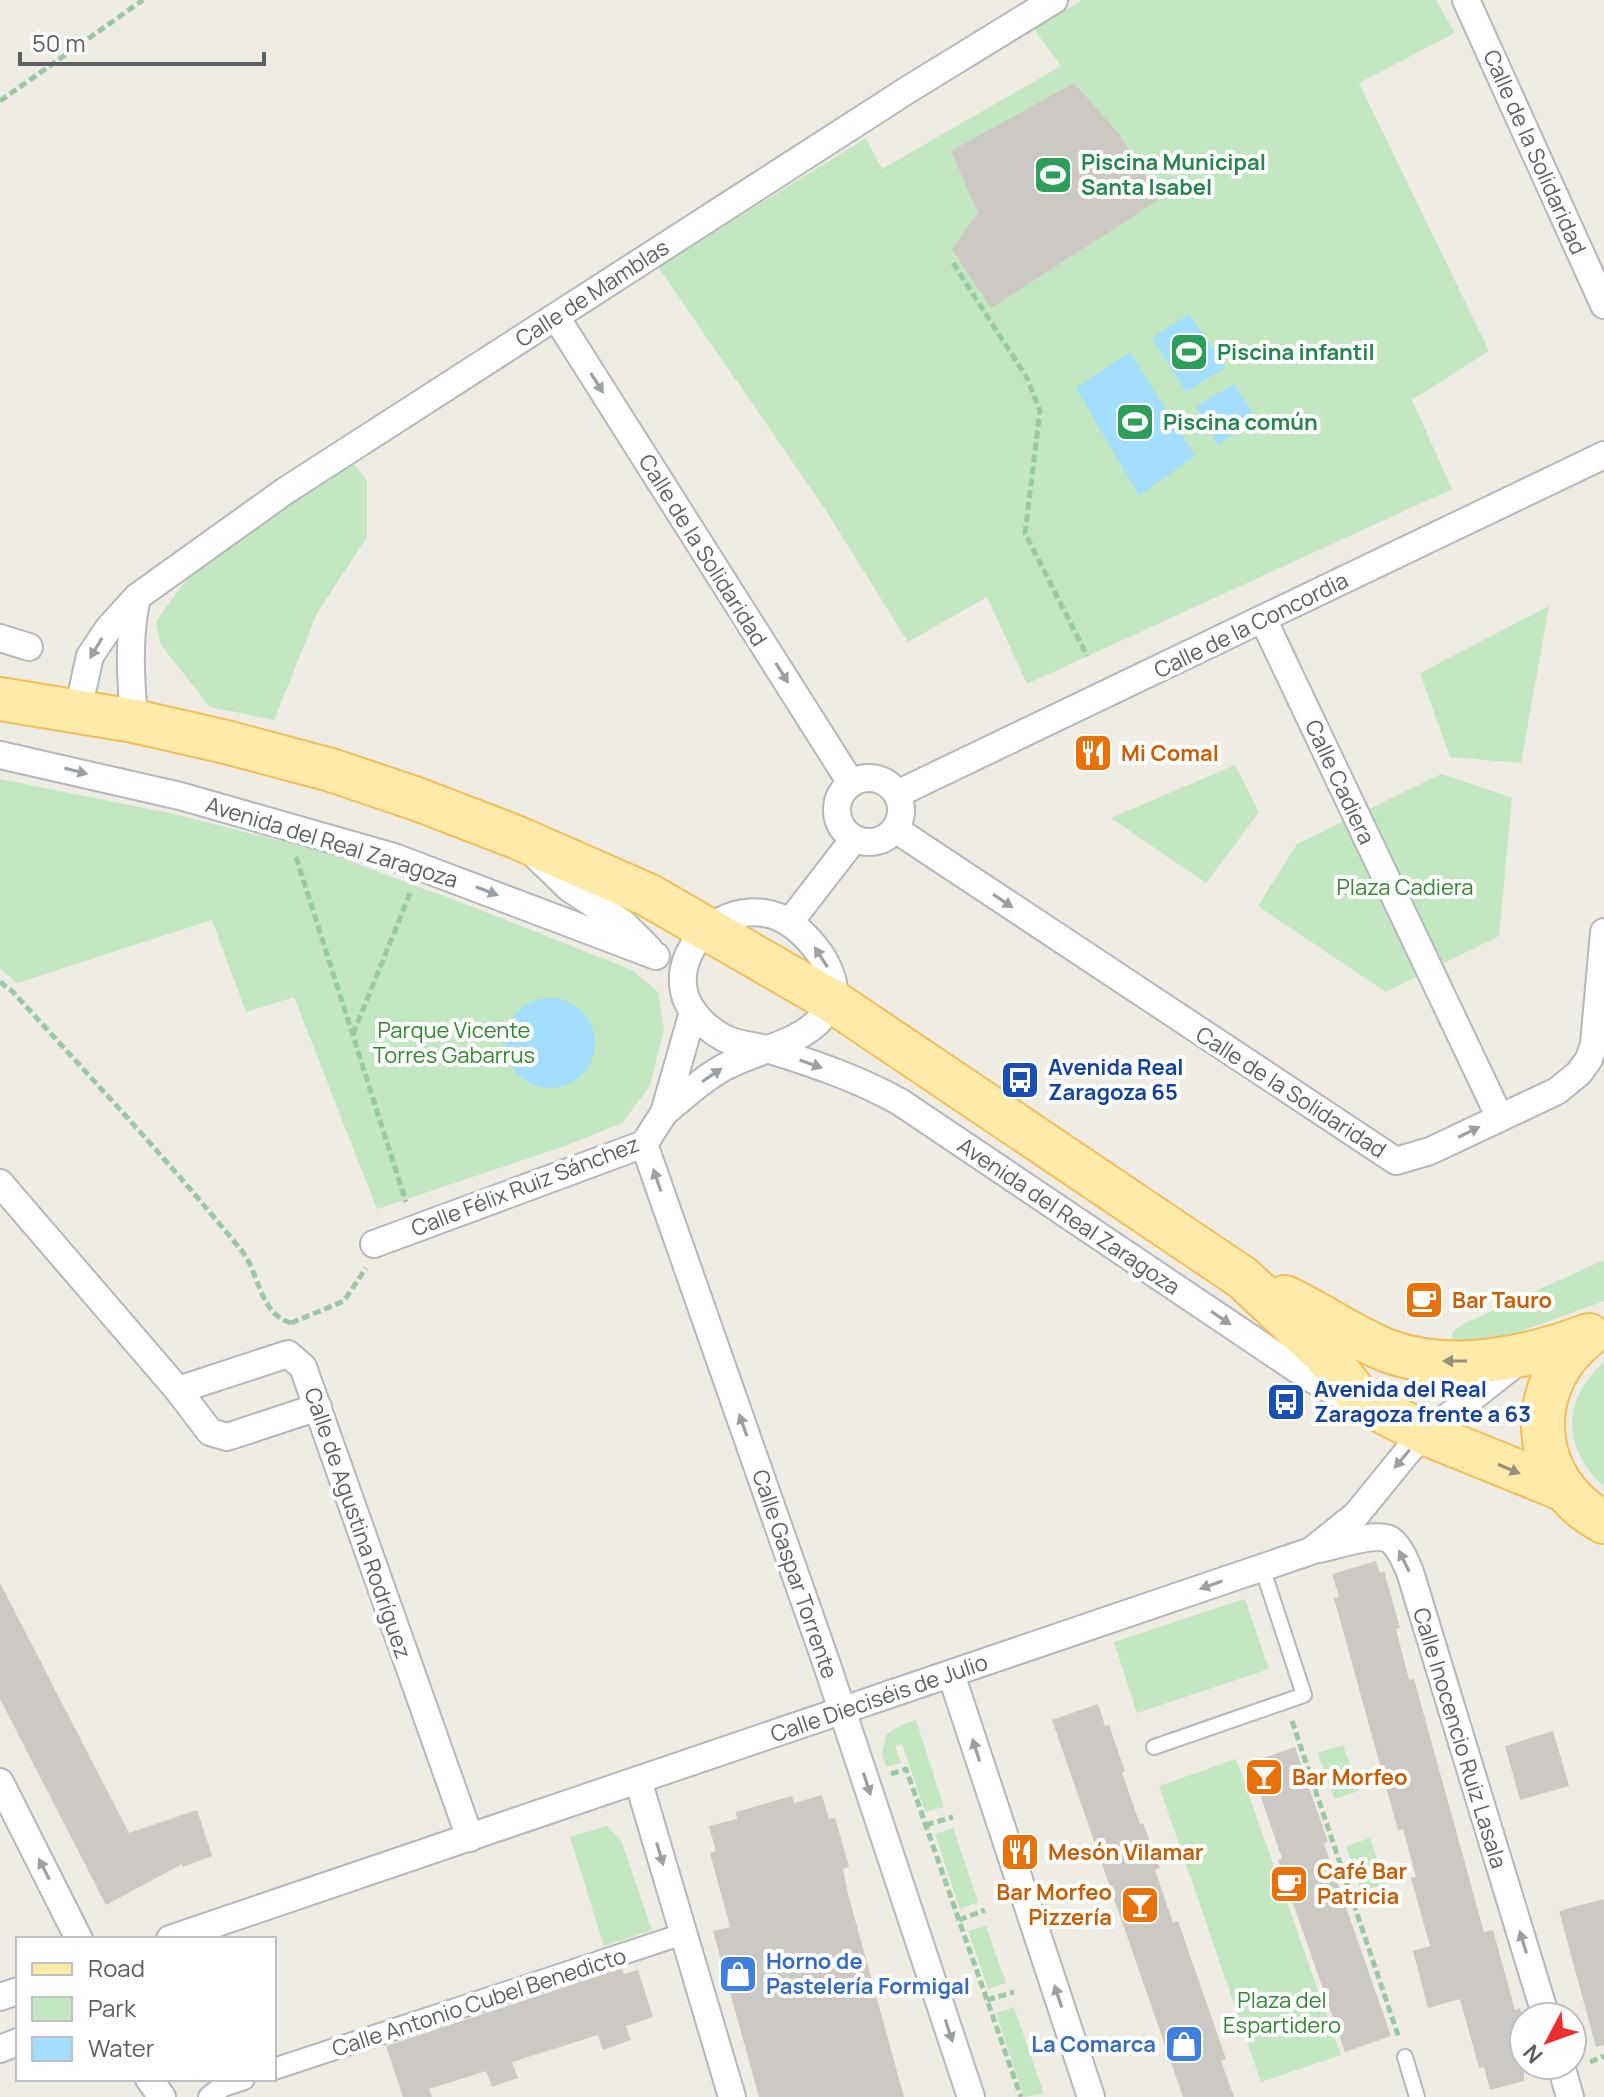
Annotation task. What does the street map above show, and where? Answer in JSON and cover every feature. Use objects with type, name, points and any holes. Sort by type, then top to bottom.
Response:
[{"type":"main road","name":"Avenida del Real Zaragoza","points":[[0,699],[134,721],[331,770],[516,837],[648,895],[832,1001],[1243,1278],[1390,1352],[1431,1361],[1526,1355],[1595,1331]]},
{"type":"main road","name":"Avenida del Real Zaragoza","points":[[1243,1278],[1324,1354],[1362,1401],[1426,1434],[1562,1489]]},
{"type":"main road","points":[[1595,1331],[1565,1358],[1549,1384],[1542,1417],[1545,1450],[1562,1489],[1591,1515],[1604,1522]]},
{"type":"street","name":"Calle de Mamblas","points":[[78,710],[90,656],[108,629],[137,597],[285,491],[909,89],[1054,0]]},
{"type":"street","name":"Calle de la Solidaridad","points":[[1466,0],[1604,305]]},
{"type":"street","name":"Calle de la Solidaridad","points":[[556,317],[851,783]]},
{"type":"street","name":"Calle de la Concordia","points":[[897,794],[1604,455]]},
{"type":"street","points":[[134,721],[129,659],[137,597]]},
{"type":"street","name":"Calle Cadiera","points":[[1263,619],[1500,1118]]},
{"type":"street","points":[[0,638],[29,647]]},
{"type":"street","name":"Avenida del Real Zaragoza","points":[[0,755],[180,796],[422,866],[656,956]]},
{"type":"street","points":[[871,778],[882,781],[897,794],[901,812],[889,836],[871,843],[854,839],[844,832],[836,812],[843,790],[851,783],[871,778]]},
{"type":"street","name":"Calle de la Solidaridad","points":[[895,829],[1396,1161],[1430,1151],[1569,1083],[1589,1059],[1594,1044],[1604,932]]},
{"type":"street","name":"Avenida del Real Zaragoza","points":[[516,837],[569,888],[624,924],[682,984],[693,1012],[709,1028],[743,1045],[767,1049],[875,1088],[900,1102],[1304,1374],[1336,1393],[1362,1401]]},
{"type":"street","points":[[789,923],[854,839]]},
{"type":"street","points":[[682,984],[688,951],[707,929],[733,917],[755,912],[776,916],[789,923],[805,936],[824,959],[833,982],[832,1001],[809,1029],[767,1049]]},
{"type":"street","name":"Calle Félix Ruiz Sánchez","points":[[374,1244],[644,1144],[664,1113],[693,1012]]},
{"type":"street","name":"Calle Félix Ruiz Sánchez","points":[[664,1113],[709,1076],[767,1049]]},
{"type":"street","name":"Calle Gaspar Torrente","points":[[644,1144],[842,1711],[971,2097]]},
{"type":"street","points":[[0,1183],[178,1390],[210,1432],[227,1437],[318,1407]]},
{"type":"street","points":[[178,1390],[288,1354]]},
{"type":"street","name":"Calle de Agustina Rodríguez","points":[[288,1354],[303,1367],[470,1838]]},
{"type":"street","name":"Calle Dieciséis de Julio","points":[[176,1937],[1311,1551],[1356,1515],[1409,1450],[1426,1434],[1526,1355]]},
{"type":"street","name":"Calle Inocencio Ruiz Lasala","points":[[1311,1551],[1374,1537],[1387,1538],[1402,1553],[1541,2001]]},
{"type":"street","points":[[951,1674],[1091,2097]]},
{"type":"street","points":[[638,1780],[732,2097]]},
{"type":"street","points":[[0,1782],[78,1937]]},
{"type":"street","name":"Calle Antonio Cubel Benedicto","points":[[276,2068],[683,1934]]},
{"type":"street","points":[[209,2097],[223,2086],[238,2081]]},
{"type":"lane","points":[[1154,1747],[1304,1695],[1262,1567]]},
{"type":"lane","points":[[1405,2057],[1417,2097]]},
{"type":"path","points":[[0,101],[143,0]]},
{"type":"path","points":[[953,263],[1027,378],[1040,411],[1025,533],[1087,656]]},
{"type":"path","points":[[286,826],[415,1229]]},
{"type":"path","points":[[353,1034],[422,866]]},
{"type":"path","points":[[0,982],[13,992],[81,1067],[244,1253],[264,1300],[281,1320],[291,1323],[344,1301],[365,1272],[374,1244]]},
{"type":"path","points":[[288,1354],[291,1323]]},
{"type":"path","points":[[1285,1702],[1405,2057]]},
{"type":"path","points":[[884,1776],[906,1769],[1021,2097]]},
{"type":"path","points":[[926,1825],[953,1817]]},
{"type":"path","points":[[959,1920],[985,1910]]},
{"type":"path","points":[[987,2000],[1014,1992]]},
{"type":"green space","points":[[1082,0],[1436,0],[1455,33],[1359,83],[1489,351],[1412,400],[1452,489],[1027,684],[987,597],[908,642],[825,509],[658,267],[866,138],[882,169],[1061,66],[1034,29]]},
{"type":"green space","points":[[352,461],[367,481],[367,537],[317,613],[274,720],[210,707],[161,645],[156,622],[183,584],[229,542]]},
{"type":"green space","points":[[1549,606],[1521,763],[1450,757],[1420,673]]},
{"type":"green space","points":[[1235,765],[1259,812],[1206,883],[1111,818]]},
{"type":"green space","name":"Plaza Cadiera","points":[[1441,774],[1512,798],[1499,936],[1386,992],[1258,906],[1297,844]]},
{"type":"green space","name":"Parque Vicente Torres Gabarrus","points":[[0,779],[170,813],[328,853],[632,970],[658,992],[664,1029],[650,1086],[622,1123],[565,1146],[377,1209],[294,997],[246,1012],[212,920],[17,983],[0,968]]},
{"type":"green space","points":[[1604,1260],[1604,1301],[1500,1339],[1453,1345],[1452,1333],[1461,1325]]},
{"type":"green space","points":[[1604,1362],[1604,1487],[1580,1456],[1572,1424],[1580,1392]]},
{"type":"green space","points":[[1245,1599],[1269,1669],[1137,1713],[1114,1642]]},
{"type":"green space","points":[[916,1720],[944,1807],[925,1812],[902,1744],[895,1746],[901,1763],[886,1767],[882,1754],[886,1735]]},
{"type":"green space","points":[[1343,1745],[1359,1791],[1334,1799],[1318,1753]]},
{"type":"green space","name":"Plaza del Espartidero","points":[[1236,1759],[1341,2055],[1261,2082],[1159,1786]]},
{"type":"green space","points":[[607,1826],[621,1840],[652,1930],[604,1946],[570,1837]]},
{"type":"green space","points":[[953,1828],[978,1902],[960,1909],[935,1834]]},
{"type":"green space","points":[[1370,1838],[1385,1884],[1361,1892],[1346,1846]]},
{"type":"green space","points":[[986,1926],[1006,1983],[988,1989],[968,1931]]},
{"type":"green space","points":[[1014,2007],[1044,2094],[1024,2097],[996,2013]]},
{"type":"water","name":"Piscina infantil","points":[[1189,314],[1226,367],[1186,392],[1152,338]]},
{"type":"water","name":"Piscina común","points":[[1130,352],[1195,456],[1139,496],[1076,388]]},
{"type":"water","name":"Piscina infantil","points":[[1234,384],[1256,418],[1218,445],[1196,407]]},
{"type":"water","points":[[541,998],[559,998],[575,1005],[588,1018],[595,1034],[595,1052],[588,1068],[575,1081],[559,1088],[541,1088],[525,1081],[512,1068],[505,1052],[505,1034],[512,1018],[525,1005]]},
{"type":"building","name":"Piscina Municipal Santa Isabel","points":[[1074,83],[1119,134],[1160,199],[991,308],[952,249],[978,213],[951,151]]},
{"type":"building","points":[[1376,1561],[1380,1573],[1384,1571],[1400,1628],[1396,1629],[1409,1680],[1414,1679],[1484,1932],[1493,1930],[1513,2001],[1508,2001],[1508,2081],[1524,2081],[1490,2090],[1484,2067],[1479,2068],[1460,1999],[1428,2008],[1413,1951],[1430,1946],[1411,1878],[1416,1877],[1403,1829],[1398,1830],[1334,1598],[1339,1597],[1332,1574]]},
{"type":"building","points":[[0,1583],[129,1833],[197,1810],[212,1856],[183,1867],[182,1864],[106,1905],[0,1699]]},
{"type":"building","points":[[1098,1704],[1105,1726],[1109,1725],[1140,1824],[1143,1823],[1160,1868],[1155,1870],[1173,1923],[1178,1921],[1226,2059],[1221,2061],[1234,2097],[1183,2097],[1052,1720]]},
{"type":"building","points":[[1553,1731],[1569,1786],[1520,1800],[1505,1746]]},
{"type":"building","points":[[1295,1747],[1328,1842],[1324,1844],[1391,2036],[1345,2052],[1278,1860],[1282,1858],[1249,1763]]},
{"type":"building","points":[[822,1795],[829,1819],[835,1818],[849,1867],[843,1869],[848,1894],[904,2097],[759,2097],[713,1931],[730,1927],[710,1853],[716,1851],[709,1826],[737,1819],[736,1812],[792,1796],[794,1803]]},
{"type":"building","points":[[1604,1899],[1604,2045],[1596,2047],[1588,2018],[1588,2001],[1583,2001],[1559,1911]]},
{"type":"building","points":[[622,1968],[624,1974],[638,1970],[653,2017],[626,2026],[631,2040],[603,2050],[598,2035],[512,2062],[518,2078],[492,2087],[486,2071],[429,2089],[432,2097],[403,2097],[386,2046]]},
{"type":"place","name":"Piscina Municipal Santa Isabel","points":[[1053,175]]},
{"type":"place","name":"Piscina infantil","points":[[1189,352]]},
{"type":"place","name":"Piscina común","points":[[1135,422]]},
{"type":"place","name":"Mi Comal","points":[[1093,753]]},
{"type":"place","name":"Avenida Real Zaragoza 65","points":[[1020,1080]]},
{"type":"place","name":"Bar Tauro","points":[[1424,1300]]},
{"type":"place","name":"Avenida del Real Zaragoza frente a 63","points":[[1286,1402]]},
{"type":"place","name":"Bar Morfeo","points":[[1264,1777]]},
{"type":"place","name":"Mesón Vilamar","points":[[1020,1852]]},
{"type":"place","name":"Café Bar Patricia","points":[[1289,1884]]},
{"type":"place","name":"Bar Morfeo Pizzería","points":[[1140,1905]]},
{"type":"place","name":"Horno de Pastelería Formigal","points":[[738,1974]]},
{"type":"place","name":"La Comarca","points":[[1184,2044]]}]
